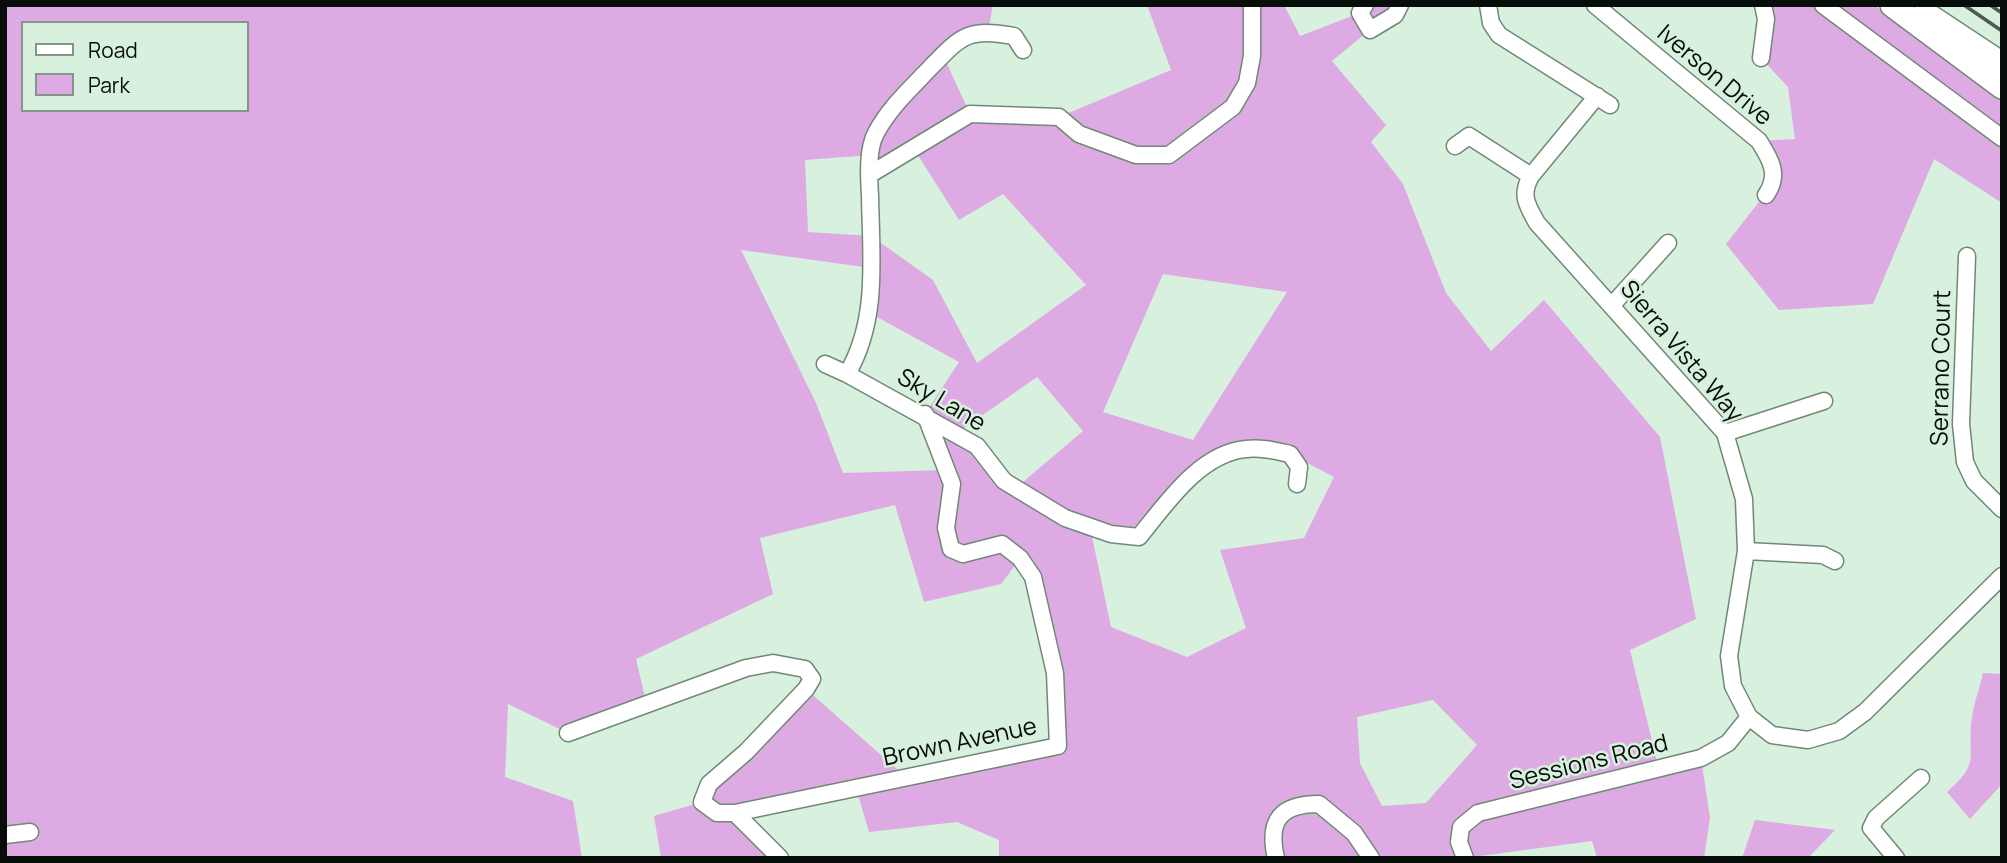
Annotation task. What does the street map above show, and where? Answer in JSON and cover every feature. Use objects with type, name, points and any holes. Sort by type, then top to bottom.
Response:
[{"type":"highway","points":[[1892,5],[2002,87]]},
{"type":"highway","points":[[1914,5],[2002,64]]},
{"type":"street","points":[[869,175],[970,114],[1059,117],[1079,134],[1136,155],[1169,155],[1233,107],[1248,83],[1252,56],[1252,5]]},
{"type":"street","points":[[1365,5],[1360,13],[1370,30],[1395,15],[1400,5]]},
{"type":"street","points":[[1455,146],[1469,136],[1531,176],[1604,101],[1499,35],[1491,23],[1488,5]]},
{"type":"street","points":[[1761,58],[1766,19],[1763,5]]},
{"type":"street","points":[[1823,5],[2002,138]]},
{"type":"street","name":"Iverson Drive","points":[[1600,7],[1759,141],[1773,163],[1773,184],[1766,195]]},
{"type":"street","points":[[847,374],[859,353],[866,332],[872,287],[869,175],[875,135],[899,100],[961,37],[988,32],[1014,36],[1023,50]]},
{"type":"street","name":"Sierra Vista Way","points":[[1531,176],[1524,188],[1524,201],[1537,223],[1613,304],[1725,433],[1744,499],[1746,551],[1729,656],[1733,685],[1749,718]]},
{"type":"street","points":[[1613,304],[1668,243]]},
{"type":"street","name":"Serrano Court","points":[[1967,256],[1961,424],[1965,462],[1975,481],[2002,509]]},
{"type":"street","name":"Sky Lane","points":[[825,364],[925,415],[977,446],[1004,481],[1065,518],[1111,534],[1139,537],[1166,504],[1222,454],[1247,449],[1290,454],[1299,467],[1297,484]]},
{"type":"street","points":[[1725,433],[1824,401]]},
{"type":"street","name":"Brown Avenue","points":[[735,813],[1058,746],[1055,673],[1033,577],[1020,558],[1002,544],[963,554],[951,549],[946,528],[952,484],[925,415]]},
{"type":"street","points":[[1746,551],[1823,555],[1835,561]]},
{"type":"street","points":[[1749,718],[1772,735],[1808,740],[1839,731],[1865,712],[2002,576]]},
{"type":"street","points":[[568,733],[746,668],[774,663],[805,669],[812,678],[806,689],[746,752],[709,784],[702,802],[717,813],[735,813],[780,858]]},
{"type":"street","name":"Sessions Road","points":[[1465,858],[1459,842],[1461,827],[1478,814],[1701,758],[1728,743],[1749,718]]},
{"type":"street","points":[[1896,858],[1871,828],[1876,818],[1920,778]]},
{"type":"street","points":[[1276,858],[1273,826],[1282,812],[1301,804],[1319,804],[1336,816],[1371,858]]},
{"type":"street","points":[[5,835],[30,831]]},
{"type":"green space","points":[[5,5],[993,5],[988,32],[943,55],[970,114],[1059,117],[1171,70],[1147,5],[1284,5],[1300,36],[1360,13],[1365,5],[1400,5],[1332,61],[1386,125],[1371,142],[1403,184],[1446,293],[1491,351],[1544,300],[1660,437],[1696,619],[1630,650],[1659,770],[1701,758],[1710,818],[1704,858],[1597,858],[1592,841],[1465,858],[999,858],[999,840],[957,822],[869,832],[856,788],[735,813],[780,858],[661,858],[654,816],[702,802],[806,689],[906,777],[1058,746],[1055,673],[1020,559],[1001,584],[924,602],[895,505],[760,538],[773,594],[636,659],[647,706],[568,733],[508,704],[505,777],[573,801],[582,858],[5,858]],"holes":[[[914,149],[959,220],[1003,194],[1086,285],[977,363],[933,280],[871,236],[808,232],[805,160],[871,155],[869,175]],[[741,250],[871,268],[868,312],[959,362],[925,414],[946,470],[843,473],[816,403]],[[1163,274],[1287,292],[1193,440],[1103,412]],[[1037,377],[1083,431],[1016,488],[957,433]],[[1290,454],[1334,477],[1304,538],[1220,550],[1246,628],[1187,657],[1111,627],[1090,527],[1139,537],[1222,455]],[[1433,700],[1477,745],[1426,803],[1382,806],[1360,763],[1357,717]]]},
{"type":"green space","points":[[1763,5],[1874,5],[2002,97],[2002,203],[1934,159],[1873,304],[1779,310],[1726,244],[1773,184],[1759,141],[1795,139],[1788,87],[1761,58]]},
{"type":"green space","points":[[1983,673],[2002,674],[2002,784],[1970,819],[1947,792],[1958,782],[1969,765],[1972,717]]},
{"type":"green space","points":[[1755,820],[1835,830],[1808,858],[1742,858]]},
{"type":"railway","points":[[1964,5],[2002,31]]},
{"type":"railway","points":[[1990,5],[2002,13]]}]
